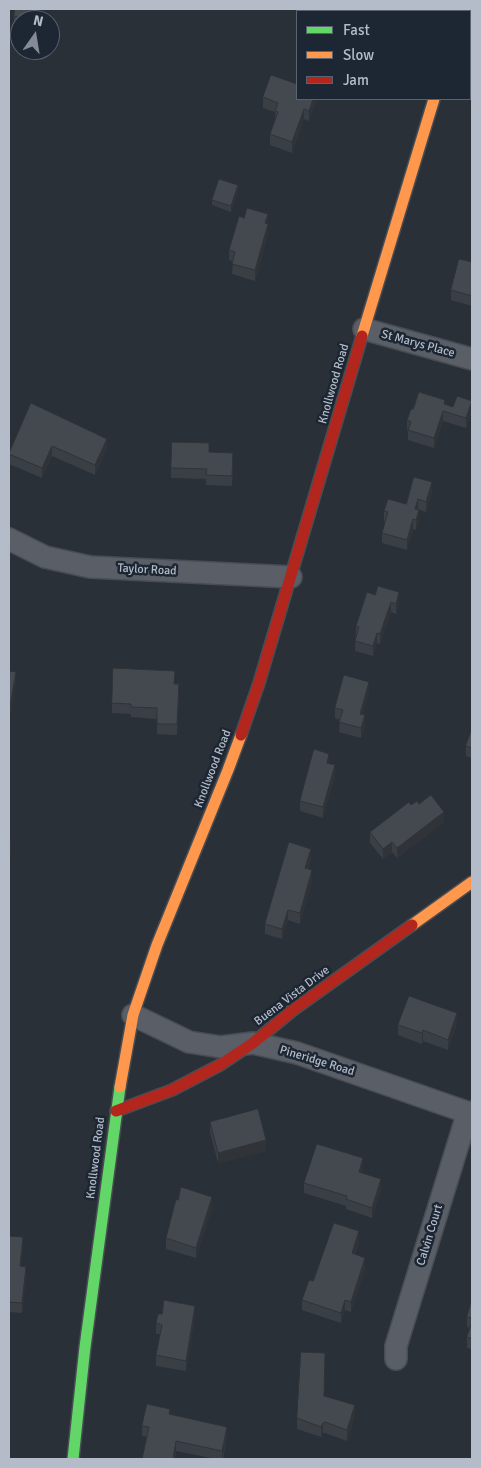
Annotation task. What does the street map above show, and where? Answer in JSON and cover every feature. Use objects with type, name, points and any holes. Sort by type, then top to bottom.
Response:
[{"type":"main road","name":"Knollwood Road","points":[[72,1459],[116,1111],[133,1015],[157,945],[231,762],[259,684],[434,100]]},
{"type":"main road","name":"Buena Vista Drive","points":[[116,1111],[172,1090],[220,1065],[253,1043],[293,1010],[472,882]]},
{"type":"street","name":"St Marys Place","points":[[364,328],[472,359]]},
{"type":"street","name":"Taylor Road","points":[[9,539],[45,557],[90,567],[291,577]]},
{"type":"street","name":"Pineridge Road","points":[[133,1015],[189,1042],[221,1047],[253,1043],[296,1053],[470,1113]]},
{"type":"street","name":"Calvin Court","points":[[396,1359],[396,1346],[470,1113]]},
{"type":"building","points":[[15,9],[35,9],[35,10]]},
{"type":"building","points":[[271,75],[296,84],[296,100],[313,100],[309,111],[304,109],[292,142],[270,134],[278,112],[275,111],[278,103],[263,97]]},
{"type":"building","points":[[219,179],[238,185],[231,206],[212,200]]},
{"type":"building","points":[[247,208],[268,214],[265,223],[268,224],[255,270],[232,264],[235,252],[229,250],[239,216],[244,218]]},
{"type":"building","points":[[459,259],[472,262],[472,296],[451,290]]},
{"type":"building","points":[[419,392],[445,400],[444,404],[453,407],[457,396],[472,401],[466,418],[443,411],[434,438],[408,430],[411,422],[407,420]]},
{"type":"building","points":[[31,403],[107,439],[95,465],[52,446],[42,468],[9,454]]},
{"type":"building","points":[[172,442],[209,443],[209,452],[233,453],[232,476],[206,475],[207,469],[171,468]]},
{"type":"building","points":[[414,477],[432,482],[426,502],[418,499],[415,509],[419,510],[416,520],[413,519],[407,540],[382,533],[388,512],[384,511],[388,499],[406,504]]},
{"type":"building","points":[[378,586],[399,592],[396,604],[391,602],[380,634],[377,633],[373,646],[355,641],[359,627],[356,626],[367,592],[375,595]]},
{"type":"building","points":[[113,668],[175,671],[174,684],[179,684],[177,724],[157,724],[157,708],[131,707],[131,704],[112,703]]},
{"type":"building","points":[[9,671],[16,672],[10,706],[9,705]]},
{"type":"building","points":[[344,675],[369,682],[360,714],[365,715],[361,728],[339,722],[343,710],[335,708]]},
{"type":"building","points":[[472,728],[472,748],[466,746]]},
{"type":"building","points":[[314,749],[329,754],[327,763],[335,765],[323,807],[300,801]]},
{"type":"building","points":[[431,795],[444,812],[397,848],[392,842],[383,849],[370,832],[409,802],[411,805],[417,801],[419,804]]},
{"type":"building","points":[[289,842],[311,849],[305,868],[312,870],[300,913],[288,910],[282,929],[265,924]]},
{"type":"building","points":[[409,996],[457,1013],[448,1040],[423,1030],[422,1033],[398,1025]]},
{"type":"building","points":[[258,1109],[266,1140],[218,1153],[210,1122]]},
{"type":"building","points":[[317,1144],[363,1158],[359,1172],[381,1179],[372,1208],[346,1199],[347,1196],[304,1183]]},
{"type":"building","points":[[181,1187],[212,1197],[196,1248],[166,1238]]},
{"type":"building","points":[[334,1223],[359,1231],[352,1253],[365,1258],[351,1302],[345,1300],[341,1313],[302,1300],[309,1280],[313,1281]]},
{"type":"building","points":[[9,1236],[23,1237],[20,1266],[26,1267],[22,1303],[9,1302]]},
{"type":"building","points":[[472,1299],[472,1318],[467,1317]]},
{"type":"building","points":[[164,1300],[195,1306],[186,1361],[156,1355],[162,1325],[156,1323],[158,1314],[162,1314]]},
{"type":"building","points":[[472,1322],[472,1339],[467,1337]]},
{"type":"building","points":[[301,1352],[325,1353],[324,1396],[355,1405],[347,1430],[325,1422],[321,1427],[297,1418]]},
{"type":"building","points":[[147,1404],[170,1409],[169,1414],[227,1427],[222,1451],[176,1441],[173,1459],[142,1459],[149,1427],[142,1426]]},
{"type":"traffic: fast","points":[[73,1459],[85,1347],[120,1087]]},
{"type":"traffic: slow","points":[[362,336],[434,100]]},
{"type":"traffic: slow","points":[[120,1087],[133,1015],[157,945],[241,735]]},
{"type":"traffic: slow","points":[[412,925],[472,882]]},
{"type":"traffic: jam","points":[[241,735],[259,683],[362,336]]},
{"type":"traffic: jam","points":[[116,1111],[172,1090],[220,1065],[253,1043],[293,1010],[412,925]]}]
